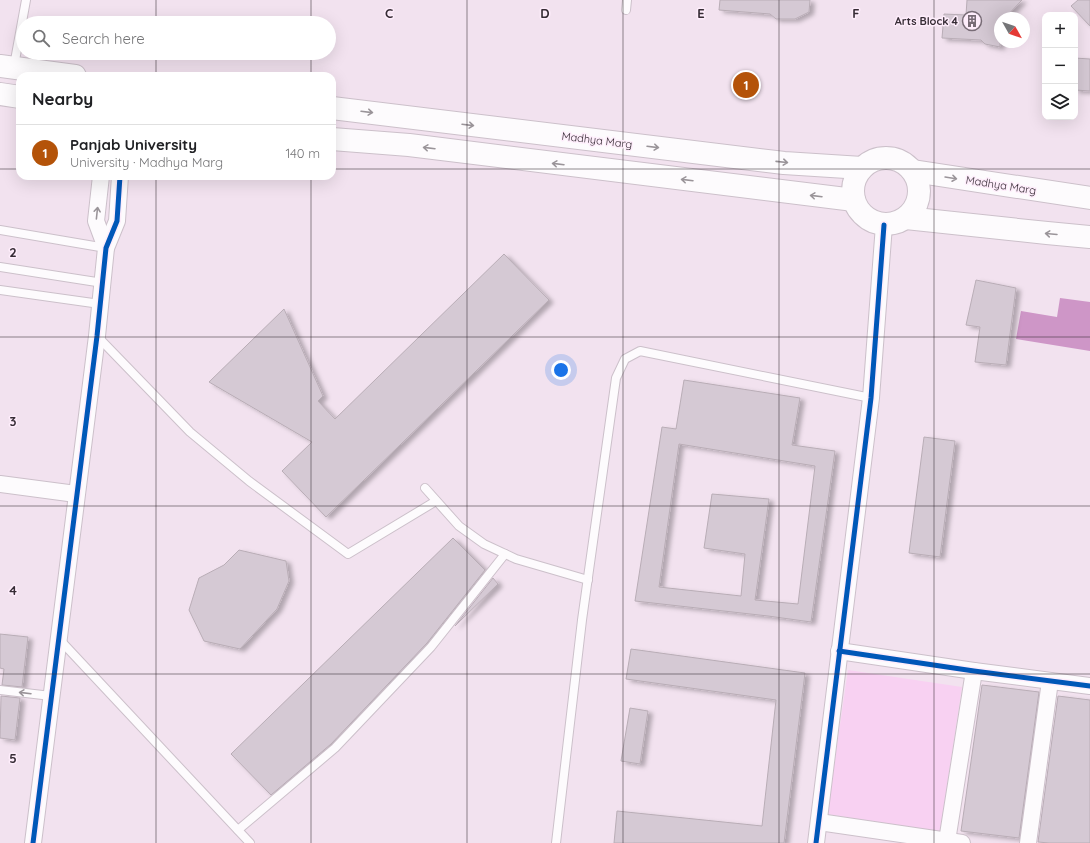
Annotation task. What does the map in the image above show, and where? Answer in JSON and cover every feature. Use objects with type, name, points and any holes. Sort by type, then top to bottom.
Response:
[{"type":"main road","points":[[7,67],[45,72]]},
{"type":"main road","points":[[0,94],[16,96]]},
{"type":"main road","name":"Madhya Marg","points":[[336,108],[784,163],[862,168]]},
{"type":"main road","points":[[336,139],[409,145],[854,200]]},
{"type":"main road","points":[[883,158],[894,159],[904,163],[913,171],[918,180],[918,201],[906,218],[896,223],[884,225],[872,221],[864,216],[858,209],[854,200],[853,189],[856,178],[862,168],[883,158]]},
{"type":"main road","name":"Madhya Marg","points":[[913,171],[1090,198]]},
{"type":"main road","points":[[906,218],[1090,237]]},
{"type":"street","points":[[101,180],[96,221],[106,248]]},
{"type":"street","points":[[33,843],[97,336],[106,248],[117,221],[120,180]]},
{"type":"street","points":[[816,843],[871,398],[884,225]]},
{"type":"street","points":[[0,484],[76,494]]},
{"type":"street","points":[[839,651],[1090,686]]},
{"type":"street","points":[[819,822],[955,842],[974,671]]},
{"type":"street","points":[[1028,843],[1050,681]]},
{"type":"lane","points":[[21,16],[26,0]]},
{"type":"lane","points":[[626,10],[627,0]]},
{"type":"lane","points":[[7,67],[16,35]]},
{"type":"lane","points":[[0,230],[106,248]]},
{"type":"lane","points":[[0,267],[103,283]]},
{"type":"lane","points":[[0,290],[100,304]]},
{"type":"lane","points":[[97,336],[190,432],[249,481],[348,554],[436,501]]},
{"type":"lane","points":[[556,843],[581,627],[616,378],[625,359],[640,351],[871,398]]},
{"type":"lane","points":[[425,488],[459,526],[484,544],[516,560],[588,580]]},
{"type":"lane","points":[[238,830],[335,748],[431,647],[505,554]]},
{"type":"lane","points":[[58,637],[250,843]]},
{"type":"lane","points":[[0,690],[51,696]]},
{"type":"shaded area","points":[[1060,298],[1090,302],[1090,351],[1016,339],[1021,311],[1057,317]]},
{"type":"shaded area","points":[[848,670],[962,687],[940,832],[827,814]]},
{"type":"building","points":[[720,0],[810,0],[809,12],[795,19],[776,19],[770,14],[719,10]]},
{"type":"building","name":"Arts Block 4","points":[[967,0],[1022,0],[1011,12],[994,12],[994,46],[985,44],[981,40],[942,38],[944,14],[966,15]]},
{"type":"building","points":[[1078,0],[1090,0],[1090,26],[1078,12],[1071,6]]},
{"type":"building","points":[[1078,58],[1090,59],[1090,91],[1078,90]]},
{"type":"building","points":[[504,254],[549,300],[326,517],[282,471],[312,442],[209,382],[284,309],[323,396],[318,401],[335,419]]},
{"type":"building","points":[[976,280],[1016,288],[1006,365],[975,362],[980,327],[966,325]]},
{"type":"building","points":[[684,380],[800,398],[792,445],[835,451],[811,622],[635,601],[662,427],[676,429]],"holes":[[[679,444],[815,466],[798,604],[755,600],[769,499],[712,494],[704,548],[745,554],[741,596],[659,587]]]},
{"type":"building","points":[[924,437],[955,441],[940,557],[909,553]]},
{"type":"building","points":[[453,538],[485,570],[427,643],[331,744],[271,795],[231,754]]},
{"type":"building","points":[[239,550],[286,561],[289,581],[277,609],[240,649],[204,641],[189,610],[199,578],[224,565]]},
{"type":"building","points":[[493,578],[498,584],[455,626]]},
{"type":"building","points":[[0,634],[28,637],[22,687],[2,685],[4,669],[0,668]]},
{"type":"building","points":[[631,649],[805,673],[784,843],[614,843],[617,811],[762,826],[776,700],[626,679]]},
{"type":"building","points":[[982,685],[1039,692],[1019,838],[961,831]]},
{"type":"building","points":[[1,696],[20,698],[15,740],[0,738]]},
{"type":"building","points":[[1058,696],[1090,700],[1090,843],[1038,842]]},
{"type":"building","points":[[630,708],[648,711],[640,764],[621,761]]},
{"type":"cycle path","points":[[33,843],[97,336],[106,248],[117,221],[120,180]]},
{"type":"cycle path","points":[[816,843],[871,398],[884,225]]},
{"type":"cycle path","points":[[839,651],[1090,686]]},
{"type":"place","name":"Arts Block 4","points":[[972,21]]},
{"type":"place","name":"Panjab University","points":[[746,85]]}]
